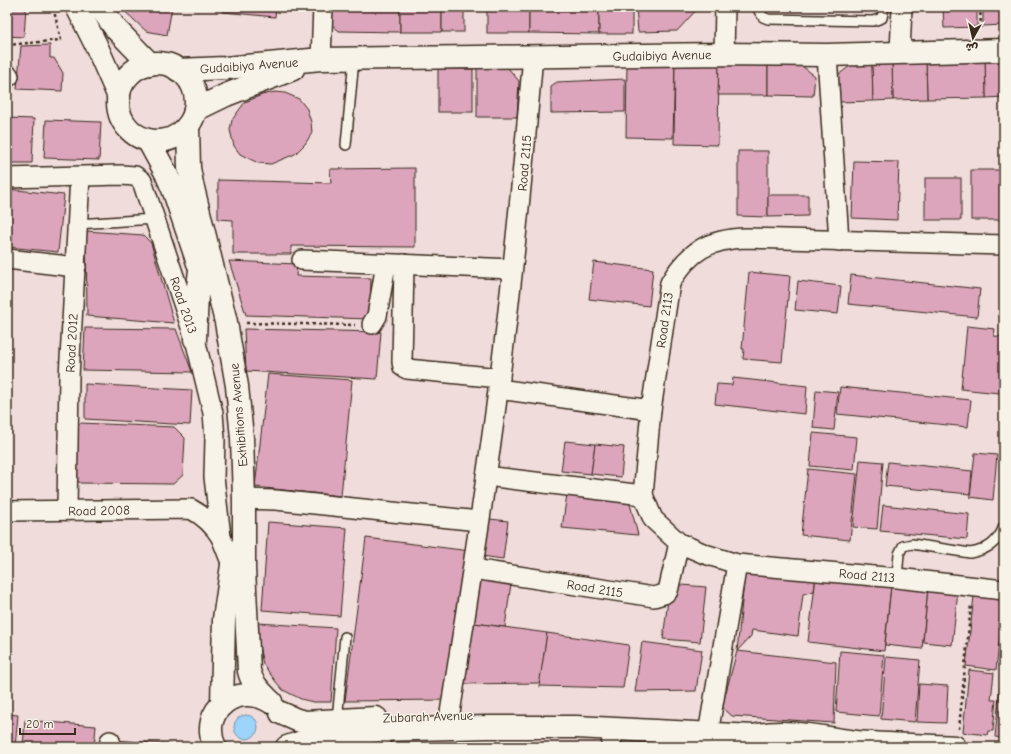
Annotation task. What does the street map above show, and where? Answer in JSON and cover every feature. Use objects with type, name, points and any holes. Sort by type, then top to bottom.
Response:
[{"type":"street","points":[[76,7],[96,45],[119,97]]},
{"type":"street","points":[[100,7],[116,29],[150,64]]},
{"type":"street","points":[[321,59],[322,7]]},
{"type":"street","points":[[724,54],[725,7]]},
{"type":"street","points":[[900,52],[902,7]]},
{"type":"street","name":"Gudaibiya Avenue","points":[[178,70],[225,68],[321,59],[827,54],[1004,50]]},
{"type":"street","points":[[827,54],[839,241]]},
{"type":"street","name":"Road 2115","points":[[450,713],[473,569],[499,384],[522,186],[533,56]]},
{"type":"street","name":"Gudaibiya Avenue","points":[[192,118],[226,95],[321,59]]},
{"type":"street","points":[[150,64],[165,64],[184,74],[192,85],[196,98],[192,118],[177,136],[163,141],[148,140],[133,133],[124,123],[119,111],[120,90],[127,78],[137,69],[150,64]]},
{"type":"street","name":"Exhibitions Avenue","points":[[192,118],[189,168],[226,322],[237,386],[242,438],[244,570],[248,671],[251,680],[256,687],[276,708]]},
{"type":"street","name":"Exhibitions Avenue","points":[[148,140],[173,189],[200,270],[224,384],[229,438],[232,565],[224,619],[222,705]]},
{"type":"street","name":"Road 2013","points":[[7,178],[121,175],[135,176],[142,181],[195,339],[214,413],[214,477],[221,537],[232,565]]},
{"type":"street","name":"Road 2012","points":[[66,510],[69,377],[80,177]]},
{"type":"street","name":"Road 2113","points":[[1000,248],[728,238],[712,243],[692,255],[679,267],[670,282],[651,410],[643,495],[653,519],[679,543],[705,554],[737,564],[897,578],[1004,590]]},
{"type":"street","points":[[7,259],[76,267]]},
{"type":"street","points":[[302,260],[512,269]]},
{"type":"street","points":[[372,324],[377,316],[395,264]]},
{"type":"street","points":[[395,264],[403,367],[407,369],[651,410]]},
{"type":"street","points":[[195,339],[200,270]]},
{"type":"street","points":[[486,476],[643,495]]},
{"type":"street","points":[[214,477],[205,495],[191,509],[208,520],[221,537]]},
{"type":"street","points":[[244,498],[479,521]]},
{"type":"street","name":"Road 2008","points":[[7,511],[191,509]]},
{"type":"street","name":"Road 2115","points":[[473,569],[654,597],[664,594],[668,590],[679,543]]},
{"type":"street","points":[[708,734],[737,564]]},
{"type":"street","name":"Zubarah Avenue","points":[[222,705],[234,697],[249,694],[264,698],[276,708],[297,720],[304,722],[450,713],[494,715],[576,727],[618,738],[708,734],[754,736],[785,733],[854,744],[957,739]]},
{"type":"street","points":[[212,743],[212,722],[222,705]]},
{"type":"street","points":[[276,708],[285,728],[285,736],[282,747]]},
{"type":"street","name":"Zubarah Avenue","points":[[287,747],[305,741],[384,738],[487,727],[576,727]]},
{"type":"street","name":"Zubarah Avenue","points":[[754,736],[766,741],[800,747]]},
{"type":"lane","points":[[759,7],[759,11],[763,17],[768,19],[873,21],[882,18],[884,7]]},
{"type":"lane","points":[[346,145],[354,59]]},
{"type":"lane","points":[[77,224],[154,219]]},
{"type":"lane","points":[[897,578],[899,554],[903,546],[912,544],[970,553],[980,552],[989,548],[996,541],[1002,533],[1004,526]]},
{"type":"lane","points":[[337,720],[345,637]]},
{"type":"path","points":[[7,45],[61,40],[53,7]]},
{"type":"path","points":[[226,322],[372,324]]},
{"type":"path","points":[[957,739],[972,587]]},
{"type":"water","points":[[246,715],[251,716],[257,722],[257,732],[251,738],[246,739],[241,738],[235,732],[234,727],[235,722],[241,716]]},
{"type":"building","points":[[7,7],[26,7],[24,37],[7,36]]},
{"type":"building","points":[[120,7],[172,7],[167,35],[146,31]]},
{"type":"building","points":[[224,7],[276,7],[275,17],[223,12]]},
{"type":"building","points":[[331,7],[400,7],[400,32],[339,31],[330,23]]},
{"type":"building","points":[[400,7],[442,7],[442,32],[400,32]]},
{"type":"building","points":[[442,7],[464,7],[464,32],[442,32]]},
{"type":"building","points":[[487,7],[529,7],[529,33],[487,33]]},
{"type":"building","points":[[529,7],[599,7],[599,34],[529,33]]},
{"type":"building","points":[[599,7],[632,7],[632,34],[599,34]]},
{"type":"building","points":[[636,7],[699,7],[677,31],[638,32]]},
{"type":"building","points":[[943,7],[977,7],[977,27],[944,28]]},
{"type":"building","points":[[983,7],[1004,7],[1004,25],[983,26]]},
{"type":"building","points":[[50,45],[50,58],[54,58],[63,73],[62,91],[17,89],[21,46]]},
{"type":"building","points":[[1004,58],[1004,97],[986,98],[985,59]]},
{"type":"building","points":[[985,59],[986,98],[927,99],[926,60]]},
{"type":"building","points":[[627,60],[675,61],[673,138],[626,137]]},
{"type":"building","points":[[926,60],[927,99],[893,100],[892,62]]},
{"type":"building","points":[[675,61],[719,62],[718,145],[674,144]]},
{"type":"building","points":[[719,62],[768,62],[768,95],[718,95]]},
{"type":"building","points":[[768,62],[798,63],[815,76],[813,96],[768,95]]},
{"type":"building","points":[[872,62],[873,101],[839,102],[838,75],[854,63]]},
{"type":"building","points":[[872,62],[892,62],[893,100],[873,101]]},
{"type":"building","points":[[477,68],[508,68],[519,81],[517,117],[477,117]]},
{"type":"building","points":[[438,69],[473,69],[473,112],[438,112]]},
{"type":"building","points":[[625,79],[625,112],[551,113],[551,86],[557,82]]},
{"type":"building","points":[[275,92],[285,93],[299,99],[307,109],[311,122],[312,133],[305,144],[295,154],[271,164],[258,163],[240,154],[234,146],[230,130],[232,120],[245,102],[262,95]]},
{"type":"building","points":[[7,118],[34,119],[32,163],[7,163]]},
{"type":"building","points":[[46,120],[101,122],[99,160],[44,158]]},
{"type":"building","points":[[738,151],[768,151],[768,217],[738,216]]},
{"type":"building","points":[[854,161],[899,162],[897,220],[852,218]]},
{"type":"building","points":[[415,168],[415,247],[291,246],[291,254],[233,254],[233,220],[218,219],[218,180],[331,183],[330,169]]},
{"type":"building","points":[[971,170],[1004,170],[1004,220],[971,220]]},
{"type":"building","points":[[925,178],[961,178],[961,220],[925,220]]},
{"type":"building","points":[[7,189],[64,195],[58,252],[7,247]]},
{"type":"building","points":[[768,195],[808,195],[808,216],[768,217]]},
{"type":"building","points":[[86,231],[143,235],[151,243],[174,323],[87,316]]},
{"type":"building","points":[[229,261],[297,264],[296,276],[371,278],[370,319],[246,315]]},
{"type":"building","points":[[594,262],[653,269],[649,306],[589,299]]},
{"type":"building","points":[[749,272],[790,276],[782,362],[743,359],[744,349],[742,349]]},
{"type":"building","points":[[851,275],[980,289],[977,317],[848,304]]},
{"type":"building","points":[[798,281],[841,286],[838,314],[795,310]]},
{"type":"building","points":[[967,326],[995,329],[994,336],[1004,337],[999,393],[961,389]]},
{"type":"building","points":[[85,328],[176,329],[192,372],[83,370]]},
{"type":"building","points":[[244,329],[381,332],[377,379],[246,371]]},
{"type":"building","points":[[268,374],[352,380],[341,496],[255,487]]},
{"type":"building","points":[[733,378],[807,386],[805,414],[715,404],[717,384],[732,385]]},
{"type":"building","points":[[85,384],[192,390],[190,425],[85,419]]},
{"type":"building","points":[[840,387],[971,400],[968,427],[837,414]]},
{"type":"building","points":[[816,390],[838,392],[834,430],[813,428]]},
{"type":"building","points":[[80,423],[174,427],[185,438],[183,475],[173,484],[80,483],[71,473],[72,435]]},
{"type":"building","points":[[813,433],[857,437],[854,470],[810,466]]},
{"type":"building","points":[[565,441],[595,444],[591,474],[561,471]]},
{"type":"building","points":[[595,444],[624,447],[621,477],[591,474]]},
{"type":"building","points":[[975,453],[997,455],[993,500],[970,497]]},
{"type":"building","points":[[860,460],[883,462],[877,529],[853,527]]},
{"type":"building","points":[[888,462],[972,471],[970,494],[885,486]]},
{"type":"building","points":[[808,469],[857,474],[850,540],[801,535]]},
{"type":"building","points":[[567,494],[629,500],[638,535],[562,528]]},
{"type":"building","points":[[883,505],[969,514],[967,539],[880,531]]},
{"type":"building","points":[[481,518],[508,521],[503,559],[482,556]]},
{"type":"building","points":[[268,522],[347,528],[340,616],[262,610]]},
{"type":"building","points":[[366,538],[470,551],[447,700],[345,701]]},
{"type":"building","points":[[481,572],[512,576],[505,627],[467,622]]},
{"type":"building","points":[[745,572],[816,577],[814,591],[803,594],[798,636],[752,630],[751,636],[737,651]]},
{"type":"building","points":[[816,577],[891,586],[884,651],[808,642]]},
{"type":"building","points":[[670,584],[706,587],[700,642],[663,639]]},
{"type":"building","points":[[891,586],[928,589],[922,649],[885,645]]},
{"type":"building","points":[[928,589],[958,592],[952,645],[923,642]]},
{"type":"building","points":[[974,596],[1004,600],[996,670],[966,666]]},
{"type":"building","points":[[467,622],[547,633],[540,683],[458,684]]},
{"type":"building","points":[[258,623],[336,628],[331,702],[313,702],[301,699],[283,690],[263,664],[259,646]]},
{"type":"building","points":[[547,633],[629,645],[623,688],[539,686]]},
{"type":"building","points":[[642,642],[702,650],[696,691],[635,692]]},
{"type":"building","points":[[737,651],[836,662],[834,723],[732,716],[722,707]]},
{"type":"building","points":[[840,651],[884,655],[879,716],[836,712]]},
{"type":"building","points":[[1004,651],[1004,680],[1000,680]]},
{"type":"building","points":[[886,657],[920,660],[915,722],[881,719]]},
{"type":"building","points":[[969,670],[994,673],[991,700],[996,700],[993,731],[988,731],[987,735],[963,732]]},
{"type":"building","points":[[919,684],[948,686],[946,723],[917,722]]},
{"type":"building","points":[[1000,687],[1004,688],[1004,738],[995,737]]},
{"type":"building","points":[[7,714],[18,715],[15,747],[7,747]]},
{"type":"building","points":[[25,720],[96,726],[94,747],[23,747]]},
{"type":"building","points":[[116,740],[178,745],[178,747],[116,747]]}]
